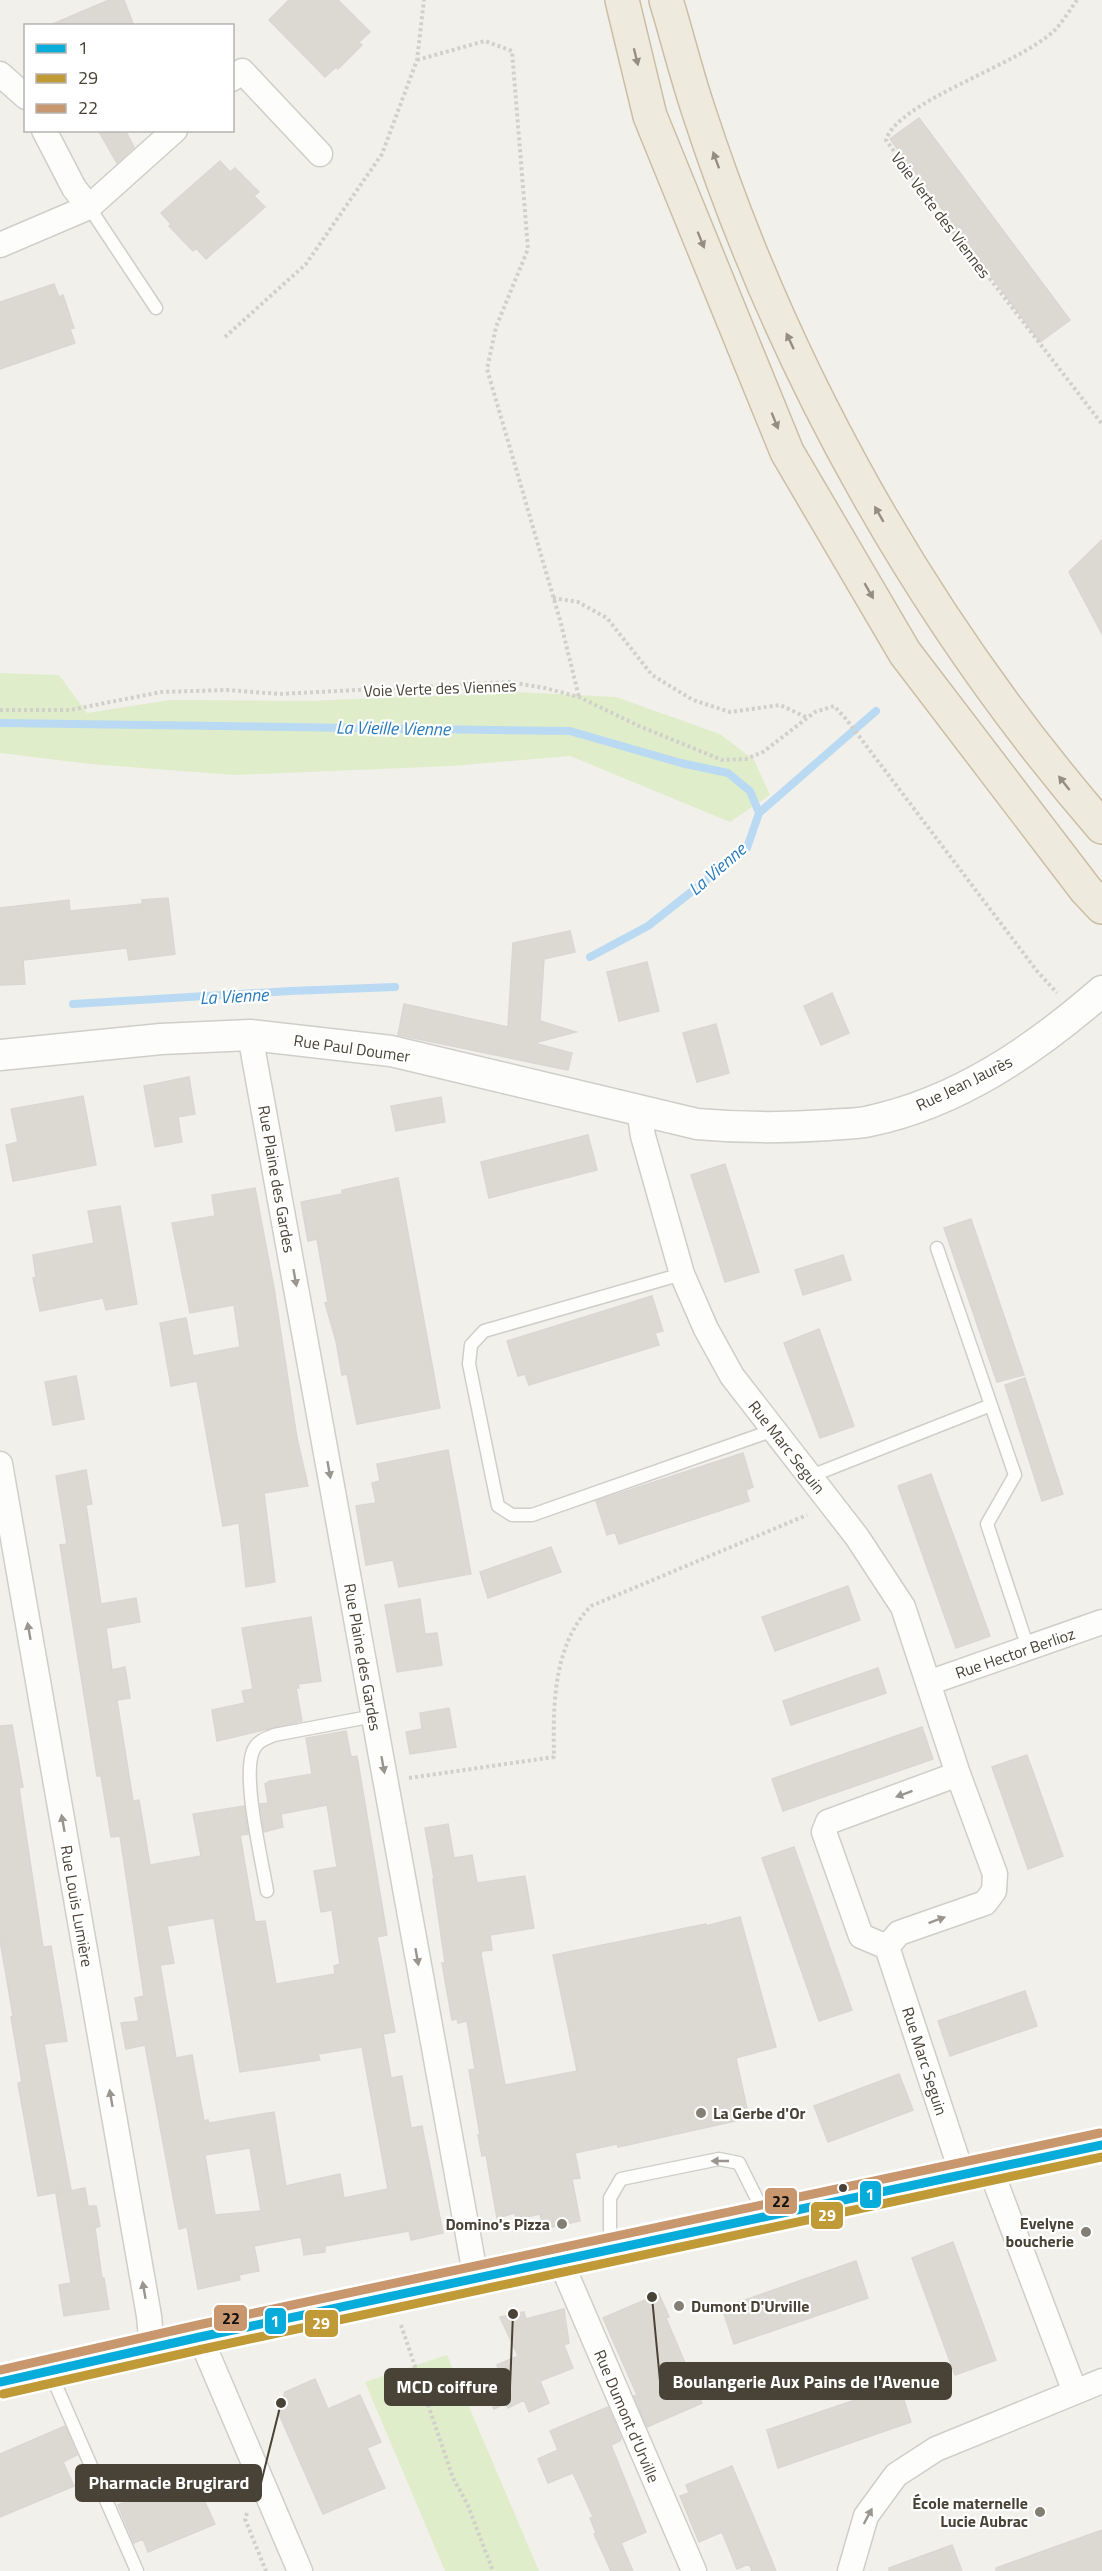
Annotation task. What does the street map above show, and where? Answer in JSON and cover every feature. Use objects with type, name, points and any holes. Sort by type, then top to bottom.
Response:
[{"type":"highway","points":[[622,0],[650,116],[787,452],[905,653],[1094,899]]},
{"type":"highway","points":[[666,0],[698,109],[741,227],[789,338],[839,443],[897,545],[1006,709],[1102,827]]},
{"type":"main road","points":[[0,2382],[200,2337],[1102,2145]]},
{"type":"street","points":[[234,77],[242,71],[320,154]]},
{"type":"street","points":[[0,74],[24,95]]},
{"type":"street","points":[[45,132],[74,188],[89,207]]},
{"type":"street","points":[[0,245],[89,207],[174,132]]},
{"type":"street","name":"Rue Jean Jaurès","points":[[697,1124],[739,1128],[868,1122],[925,1105],[992,1073],[1052,1034],[1102,992]]},
{"type":"street","name":"Rue Paul Doumer","points":[[0,1055],[161,1039],[250,1035],[391,1051],[697,1124]]},
{"type":"street","name":"Rue Plaine des Gardes","points":[[250,1035],[476,2279]]},
{"type":"street","name":"Rue Marc Seguin","points":[[639,1110],[643,1136],[681,1274],[706,1329],[732,1376],[857,1537],[903,1607],[958,1774],[995,1874],[994,1891],[985,1903],[899,1933],[887,1947],[976,2171],[1075,2392]]},
{"type":"street","name":"Rue Louis Lumière","points":[[0,1464],[147,2305],[152,2348]]},
{"type":"street","name":"Rue Hector Berlioz","points":[[928,1683],[1102,1622]]},
{"type":"street","points":[[887,1947],[861,1936],[824,1832],[828,1822],[958,1774]]},
{"type":"street","name":"Rue Dumont d'Urville","points":[[560,2260],[694,2571]]},
{"type":"street","points":[[200,2337],[300,2571]]},
{"type":"street","points":[[850,2571],[866,2516],[896,2475],[936,2448],[1102,2381]]},
{"type":"lane","points":[[89,207],[156,308]]},
{"type":"lane","points":[[937,1248],[1015,1475],[987,1524],[1028,1648]]},
{"type":"lane","points":[[681,1274],[484,1332],[471,1345],[469,1364],[498,1506],[512,1515],[532,1515],[774,1430]]},
{"type":"lane","points":[[811,1476],[991,1405]]},
{"type":"lane","points":[[267,1891],[253,1813],[251,1759],[253,1750],[259,1741],[274,1735],[374,1716]]},
{"type":"lane","points":[[610,2250],[610,2198],[621,2179],[718,2159],[740,2163],[766,2216]]},
{"type":"lane","points":[[49,2371],[137,2571]]},
{"type":"path","points":[[225,337],[306,264],[382,154],[417,60],[424,0]]},
{"type":"path","name":"Voie Verte des Viennes","points":[[1077,0],[1054,30],[1000,66],[911,110],[889,130],[886,140],[922,191],[1102,424]]},
{"type":"path","points":[[417,60],[485,41],[512,51],[528,249],[496,327],[487,369],[553,598],[579,698]]},
{"type":"path","points":[[553,598],[578,602],[607,618],[652,675],[693,700],[730,712],[780,705],[808,718]]},
{"type":"path","name":"Voie Verte des Viennes","points":[[0,710],[70,710],[160,692],[227,690],[280,694],[509,682],[544,688],[579,698],[639,726],[722,760],[746,759],[763,752],[815,712],[834,706],[1037,971],[1076,1014]]},
{"type":"path","points":[[386,1781],[554,1757],[553,1709],[559,1670],[576,1621],[591,1606],[832,1504]]},
{"type":"path","points":[[395,2296],[401,2327],[453,2478],[467,2503],[493,2571]]},
{"type":"green space","points":[[0,673],[59,675],[87,713],[170,700],[309,701],[516,692],[616,697],[720,734],[754,760],[770,795],[730,822],[570,756],[452,766],[234,775],[90,764],[0,753]]},
{"type":"green space","points":[[447,2355],[539,2571],[445,2571],[365,2382]]},
{"type":"building","points":[[109,0],[124,0],[133,24],[53,24]]},
{"type":"building","points":[[289,0],[338,0],[370,32],[359,42],[362,45],[338,69],[336,67],[325,77],[269,20]]},
{"type":"building","points":[[919,118],[1070,320],[1040,342],[890,139]]},
{"type":"building","points":[[99,132],[126,132],[134,147],[117,163]]},
{"type":"building","points":[[220,161],[230,172],[235,168],[259,192],[254,196],[265,207],[206,259],[196,248],[193,251],[169,226],[171,224],[161,213]]},
{"type":"building","points":[[54,284],[59,297],[63,295],[74,328],[70,329],[75,343],[0,369],[0,302]]},
{"type":"building","points":[[1102,540],[1102,634],[1069,572]]},
{"type":"building","points":[[168,898],[175,954],[129,960],[127,948],[23,960],[25,984],[0,985],[0,908],[69,900],[70,911],[142,904],[142,900]]},
{"type":"building","points":[[570,931],[575,952],[544,959],[540,1021],[576,1032],[534,1043],[572,1053],[568,1070],[398,1035],[404,1004],[508,1027],[513,943]]},
{"type":"building","points":[[647,962],[659,1011],[619,1021],[607,972]]},
{"type":"building","points":[[832,993],[849,1033],[821,1045],[804,1006]]},
{"type":"building","points":[[716,1024],[729,1073],[697,1082],[683,1033]]},
{"type":"building","points":[[189,1077],[195,1114],[178,1117],[182,1142],[155,1147],[144,1086]]},
{"type":"building","points":[[83,1096],[96,1165],[13,1181],[6,1145],[18,1142],[11,1109]]},
{"type":"building","points":[[441,1097],[445,1122],[396,1131],[391,1106]]},
{"type":"building","points":[[588,1135],[597,1170],[489,1198],[481,1162]]},
{"type":"building","points":[[725,1164],[759,1272],[725,1282],[691,1175]]},
{"type":"building","points":[[398,1178],[440,1408],[357,1424],[347,1374],[342,1375],[336,1341],[325,1303],[328,1302],[317,1239],[308,1241],[301,1202],[342,1194],[342,1190]]},
{"type":"building","points":[[255,1188],[274,1288],[297,1438],[308,1486],[264,1493],[275,1582],[246,1587],[239,1523],[223,1526],[197,1381],[171,1386],[160,1323],[186,1318],[193,1356],[240,1347],[234,1305],[190,1313],[172,1223],[215,1216],[212,1195]]},
{"type":"building","points":[[120,1206],[137,1304],[106,1310],[103,1298],[40,1311],[33,1278],[36,1277],[33,1255],[94,1243],[88,1211]]},
{"type":"building","points":[[971,1219],[1024,1375],[997,1382],[944,1228]]},
{"type":"building","points":[[843,1255],[851,1280],[803,1295],[795,1270]]},
{"type":"building","points":[[652,1296],[663,1331],[655,1333],[659,1345],[529,1385],[525,1374],[518,1376],[507,1341]]},
{"type":"building","points":[[819,1329],[854,1426],[820,1438],[784,1343]]},
{"type":"building","points":[[76,1376],[84,1419],[53,1425],[45,1382]]},
{"type":"building","points":[[1025,1378],[1063,1494],[1042,1501],[1005,1385]]},
{"type":"building","points":[[448,1450],[471,1574],[399,1587],[393,1560],[366,1565],[356,1506],[376,1503],[372,1483],[380,1481],[377,1464]]},
{"type":"building","points":[[743,1453],[753,1487],[746,1490],[749,1501],[619,1544],[615,1532],[607,1535],[596,1501]]},
{"type":"building","points":[[86,1470],[92,1504],[86,1505],[101,1604],[136,1598],[140,1622],[106,1628],[112,1670],[125,1667],[130,1698],[117,1700],[133,1801],[139,1800],[150,1865],[201,1856],[193,1814],[244,1806],[248,1834],[240,1835],[255,1922],[265,1921],[276,1984],[335,1974],[334,1966],[340,1964],[332,1910],[321,1912],[314,1871],[337,1867],[327,1805],[281,1814],[283,1827],[264,1832],[260,1804],[268,1803],[265,1784],[270,1781],[312,1774],[306,1738],[346,1731],[351,1757],[357,1756],[387,1935],[377,1937],[395,2032],[383,2034],[391,2078],[402,2076],[411,2128],[422,2126],[443,2233],[411,2240],[409,2231],[325,2246],[325,2252],[304,2255],[301,2237],[254,2246],[259,2271],[239,2275],[240,2280],[198,2289],[187,2227],[179,2229],[145,2045],[126,2049],[121,2023],[139,2021],[135,1998],[144,1996],[120,1836],[111,1837],[101,1776],[97,1776],[60,1545],[67,1544],[56,1476]],"holes":[[[214,1918],[240,2072],[320,2060],[318,2054],[362,2047],[388,2189],[344,2198],[340,2174],[286,2186],[274,2112],[209,2123],[208,2120],[204,2121],[192,2055],[176,2058],[160,1965],[174,1963],[167,1926]],[[250,2148],[261,2211],[215,2215],[205,2155]]]},
{"type":"building","points":[[931,1474],[990,1636],[956,1648],[898,1486]]},
{"type":"building","points":[[551,1547],[561,1572],[488,1598],[480,1572]]},
{"type":"building","points":[[848,1586],[860,1620],[775,1651],[762,1617]]},
{"type":"building","points":[[420,1599],[425,1634],[437,1633],[442,1665],[397,1672],[385,1605]]},
{"type":"building","points":[[311,1617],[321,1681],[298,1684],[299,1688],[296,1688],[302,1721],[217,1741],[212,1710],[245,1703],[242,1691],[253,1689],[242,1628]]},
{"type":"building","points":[[878,1668],[886,1693],[791,1725],[783,1701]]},
{"type":"building","points":[[449,1708],[456,1747],[410,1754],[406,1732],[422,1729],[420,1713]]},
{"type":"building","points":[[12,1725],[23,1787],[19,1788],[43,1947],[51,1946],[67,2041],[44,2044],[71,2190],[38,2196],[18,2083],[22,2082],[0,1940],[0,1726]]},
{"type":"building","points":[[922,1727],[933,1759],[783,1811],[772,1779]]},
{"type":"building","points":[[1027,1755],[1063,1856],[1028,1869],[992,1767]]},
{"type":"building","points":[[448,1824],[454,1858],[472,1855],[477,1883],[525,1876],[534,1928],[490,1935],[492,1950],[482,1951],[481,1954],[505,2085],[577,2071],[553,1955],[706,1924],[706,1926],[740,1917],[776,2047],[736,2058],[749,2118],[618,2147],[617,2144],[575,2153],[580,2178],[572,2179],[580,2221],[543,2229],[540,2214],[516,2219],[515,2213],[497,2218],[486,2155],[482,2156],[478,2135],[480,2135],[469,2070],[475,2069],[467,2021],[458,2023],[457,2019],[452,2020],[442,1963],[445,1963],[425,1828]]},
{"type":"building","points":[[794,1847],[852,2010],[819,2021],[762,1858]]},
{"type":"building","points":[[1025,1991],[1037,2026],[950,2056],[938,2021]]},
{"type":"building","points":[[899,2074],[913,2110],[828,2142],[814,2106]]},
{"type":"building","points":[[85,2188],[88,2206],[96,2206],[100,2226],[95,2228],[109,2309],[64,2316],[59,2285],[71,2283],[56,2194]]},
{"type":"building","points":[[953,2242],[996,2360],[955,2375],[912,2258]]},
{"type":"building","points":[[856,2261],[868,2298],[734,2344],[722,2308]]},
{"type":"building","points":[[659,2294],[669,2317],[666,2318],[702,2403],[647,2427],[634,2396],[637,2395],[603,2318]]},
{"type":"building","points":[[564,2309],[569,2343],[564,2345],[573,2368],[540,2381],[549,2403],[529,2412],[524,2400],[508,2408],[506,2403],[494,2409],[481,2379],[499,2371],[497,2365],[518,2356],[500,2317],[524,2312],[526,2319]]},
{"type":"building","points":[[315,2379],[328,2409],[360,2395],[381,2442],[367,2448],[385,2488],[323,2514],[278,2412],[285,2392]]},
{"type":"building","points":[[899,2385],[911,2422],[778,2468],[767,2430]]},
{"type":"building","points":[[608,2407],[621,2438],[620,2441],[611,2445],[646,2532],[621,2543],[633,2571],[611,2571],[594,2534],[596,2533],[590,2518],[593,2517],[573,2473],[548,2483],[538,2459],[558,2450],[550,2431]]},
{"type":"building","points":[[65,2426],[77,2455],[63,2462],[74,2486],[0,2517],[0,2454]]},
{"type":"building","points":[[732,2466],[776,2571],[752,2571],[749,2564],[737,2569],[722,2532],[699,2542],[680,2496],[689,2493],[686,2485]]},
{"type":"building","points":[[192,2474],[215,2524],[148,2552],[143,2539],[134,2543],[118,2505]]},
{"type":"building","points":[[1102,2530],[1102,2571],[996,2571],[996,2568]]},
{"type":"building","points":[[952,2545],[962,2571],[889,2571],[889,2568]]},
{"type":"waterway","name":"La Vienne","points":[[590,957],[648,926],[747,848],[759,813],[876,711]]},
{"type":"waterway","name":"La Vieille Vienne","points":[[0,723],[570,731],[681,763],[728,773],[750,791],[759,813]]},
{"type":"waterway","name":"La Vienne","points":[[73,1004],[395,987]]},
{"type":"transit line","name":"22","points":[[0,2370],[198,2325],[1100,2133]]},
{"type":"transit line","name":"1","points":[[0,2382],[200,2337],[1102,2145]]},
{"type":"transit line","name":"29","points":[[3,2394],[203,2349],[1102,2157]]},
{"type":"place","name":"La Gerbe d'Or","points":[[701,2113]]},
{"type":"place","name":"Domino's Pizza","points":[[562,2224]]},
{"type":"place","name":"Evelyne boucherie","points":[[1086,2232]]},
{"type":"place","name":"Boulangerie Aux Pains de l'Avenue","points":[[652,2297]]},
{"type":"place","name":"Dumont D'Urville","points":[[679,2306]]},
{"type":"place","name":"MCD coiffure","points":[[513,2314]]},
{"type":"place","name":"Pharmacie Brugirard","points":[[281,2403]]},
{"type":"place","name":"École maternelle Lucie Aubrac","points":[[1040,2512]]}]
